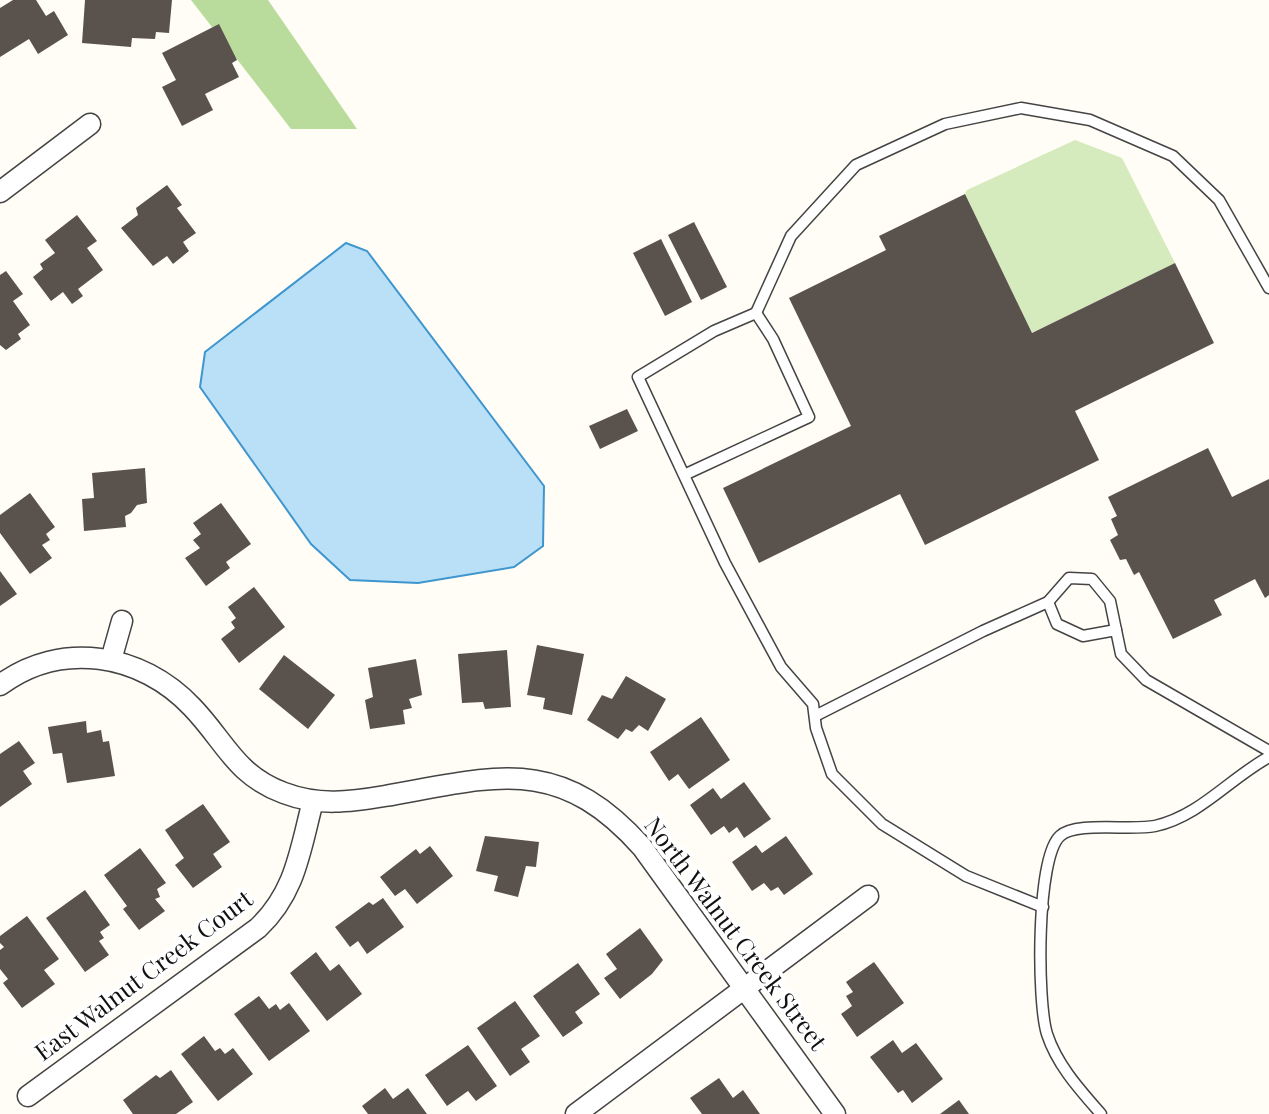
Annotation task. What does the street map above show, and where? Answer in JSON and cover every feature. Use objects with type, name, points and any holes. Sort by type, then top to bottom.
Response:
[{"type":"street","points":[[0,192],[90,124]]},
{"type":"street","points":[[111,660],[122,621]]},
{"type":"street","name":"North Walnut Creek Street","points":[[0,685],[37,665],[60,659],[88,656],[134,667],[176,691],[195,710],[231,758],[255,778],[284,793],[313,801],[349,802],[476,779],[511,777],[541,782],[575,793],[622,825],[642,847],[835,1114]]},
{"type":"street","name":"East Walnut Creek Court","points":[[28,1096],[258,928],[274,913],[291,882],[313,801]]},
{"type":"street","points":[[576,1114],[868,896]]},
{"type":"lane","points":[[1043,907],[966,876],[882,824],[832,774],[813,704],[781,667],[725,563],[638,377],[714,331],[756,313],[791,236],[856,165],[945,124],[1021,108],[1090,120],[1173,156],[1219,200],[1269,288]]},
{"type":"lane","points":[[684,475],[809,417],[773,339],[756,313]]},
{"type":"lane","points":[[815,716],[983,631],[1048,602],[1069,578],[1092,579],[1110,601],[1121,654],[1146,680],[1269,754],[1187,813],[1157,826],[1124,830],[1080,828],[1066,832],[1052,848],[1043,907],[1040,997],[1047,1033],[1056,1056],[1101,1114]]},
{"type":"lane","points":[[1048,602],[1057,624],[1083,636],[1116,630]]},
{"type":"green space","points":[[191,0],[268,0],[357,129],[291,129]]},
{"type":"green space","points":[[1075,140],[1122,158],[1175,263],[1032,333],[965,194],[967,190]]},
{"type":"water","points":[[346,243],[367,251],[544,486],[543,546],[514,567],[418,583],[350,580],[311,544],[200,387],[205,352]]},
{"type":"building","points":[[13,0],[36,0],[46,16],[54,11],[68,35],[38,54],[29,39],[0,57],[0,8]]},
{"type":"building","points":[[85,0],[172,0],[169,33],[156,32],[155,39],[132,38],[131,47],[82,43]]},
{"type":"building","points":[[219,24],[237,60],[232,63],[239,77],[205,94],[213,110],[182,126],[162,87],[176,80],[162,53]]},
{"type":"building","points":[[167,185],[182,205],[177,208],[196,233],[183,242],[189,251],[173,264],[167,256],[153,266],[121,228],[138,215],[136,208]]},
{"type":"building","points":[[965,194],[1032,333],[1175,263],[1214,343],[1075,411],[1099,460],[925,545],[900,494],[759,563],[723,488],[851,426],[789,298],[886,250],[879,236]]},
{"type":"building","points":[[77,215],[97,241],[87,248],[103,270],[78,289],[83,296],[72,304],[63,292],[51,301],[33,277],[43,269],[40,264],[55,253],[45,240]]},
{"type":"building","points":[[694,222],[727,287],[701,300],[668,235]]},
{"type":"building","points":[[661,239],[692,302],[665,316],[633,253]]},
{"type":"building","points":[[6,271],[23,294],[13,301],[30,325],[18,334],[21,339],[6,350],[0,345],[0,275]]},
{"type":"building","points":[[627,409],[638,431],[600,449],[589,426]]},
{"type":"building","points":[[1208,448],[1232,497],[1269,479],[1269,595],[1265,598],[1255,579],[1214,600],[1222,615],[1173,639],[1139,572],[1134,575],[1126,559],[1120,560],[1110,540],[1118,535],[1111,519],[1117,516],[1108,497]]},
{"type":"building","points":[[145,468],[147,503],[137,505],[125,516],[126,527],[84,531],[82,499],[94,498],[92,473]]},
{"type":"building","points":[[30,493],[55,527],[46,534],[50,540],[42,545],[52,558],[30,574],[0,533],[0,515]]},
{"type":"building","points":[[221,503],[251,544],[226,562],[230,568],[206,586],[185,558],[200,548],[193,540],[201,534],[193,523]]},
{"type":"building","points":[[0,571],[17,594],[0,606]]},
{"type":"building","points":[[254,587],[285,627],[239,663],[221,639],[235,628],[231,622],[236,618],[228,607]]},
{"type":"building","points":[[537,645],[584,654],[572,715],[543,709],[545,698],[527,695]]},
{"type":"building","points":[[507,650],[511,707],[485,709],[483,702],[462,703],[458,654]]},
{"type":"building","points":[[284,655],[335,695],[308,729],[259,689]]},
{"type":"building","points":[[416,659],[422,695],[409,699],[412,708],[403,710],[405,724],[370,729],[365,700],[373,697],[368,668]]},
{"type":"building","points":[[626,676],[666,699],[648,731],[639,725],[632,732],[626,729],[618,739],[587,720],[602,695],[612,699]]},
{"type":"building","points":[[701,717],[730,760],[689,789],[678,774],[669,781],[650,752]]},
{"type":"building","points":[[86,721],[87,733],[101,730],[103,742],[109,741],[115,776],[67,783],[62,753],[53,754],[48,727]]},
{"type":"building","points":[[19,741],[35,763],[23,771],[32,784],[0,807],[0,754]]},
{"type":"building","points":[[744,782],[771,819],[744,838],[737,827],[729,833],[724,826],[711,835],[690,805],[713,788],[721,799]]},
{"type":"building","points":[[203,804],[230,842],[213,854],[222,867],[193,888],[175,865],[184,858],[165,830]]},
{"type":"building","points":[[485,836],[539,842],[536,867],[526,866],[518,897],[494,891],[498,876],[476,871]]},
{"type":"building","points":[[786,836],[813,874],[784,895],[778,887],[771,891],[764,883],[752,891],[732,862],[756,845],[762,853]]},
{"type":"building","points":[[430,846],[453,876],[417,904],[405,889],[395,896],[380,877],[416,849],[420,854]]},
{"type":"building","points":[[140,848],[166,883],[157,889],[160,897],[155,899],[165,911],[139,930],[123,909],[127,906],[104,875]]},
{"type":"building","points":[[85,890],[110,925],[100,932],[104,938],[99,941],[109,955],[85,972],[46,918]]},
{"type":"building","points":[[383,898],[404,927],[367,954],[358,941],[350,947],[335,927],[369,902],[373,905]]},
{"type":"building","points":[[27,916],[59,959],[44,970],[55,984],[22,1008],[3,983],[8,979],[0,969],[0,950],[4,947],[0,936]]},
{"type":"building","points":[[640,928],[663,960],[652,974],[620,999],[604,978],[617,969],[606,954]]},
{"type":"building","points":[[316,952],[330,971],[339,964],[362,994],[327,1021],[290,973]]},
{"type":"building","points":[[874,962],[904,1003],[857,1037],[841,1014],[852,1006],[846,996],[853,992],[846,982]]},
{"type":"building","points":[[578,963],[600,994],[575,1012],[583,1023],[563,1037],[533,996]]},
{"type":"building","points":[[259,996],[269,1009],[276,1004],[280,1010],[289,1003],[310,1031],[269,1061],[234,1014]]},
{"type":"building","points":[[515,1001],[540,1036],[521,1049],[530,1062],[510,1076],[477,1028]]},
{"type":"building","points":[[204,1036],[215,1051],[220,1048],[225,1054],[233,1048],[253,1074],[218,1101],[181,1054]]},
{"type":"building","points":[[893,1040],[902,1053],[916,1043],[943,1079],[912,1103],[903,1090],[898,1093],[870,1057]]},
{"type":"building","points":[[468,1045],[497,1086],[476,1101],[468,1091],[447,1106],[425,1075]]},
{"type":"building","points":[[171,1070],[193,1102],[176,1114],[133,1114],[123,1100],[156,1075],[160,1078]]},
{"type":"building","points":[[719,1078],[733,1098],[743,1090],[760,1114],[702,1114],[690,1098]]},
{"type":"building","points":[[385,1088],[393,1099],[408,1088],[427,1114],[368,1114],[362,1106]]},
{"type":"building","points":[[959,1100],[969,1114],[940,1114]]}]
